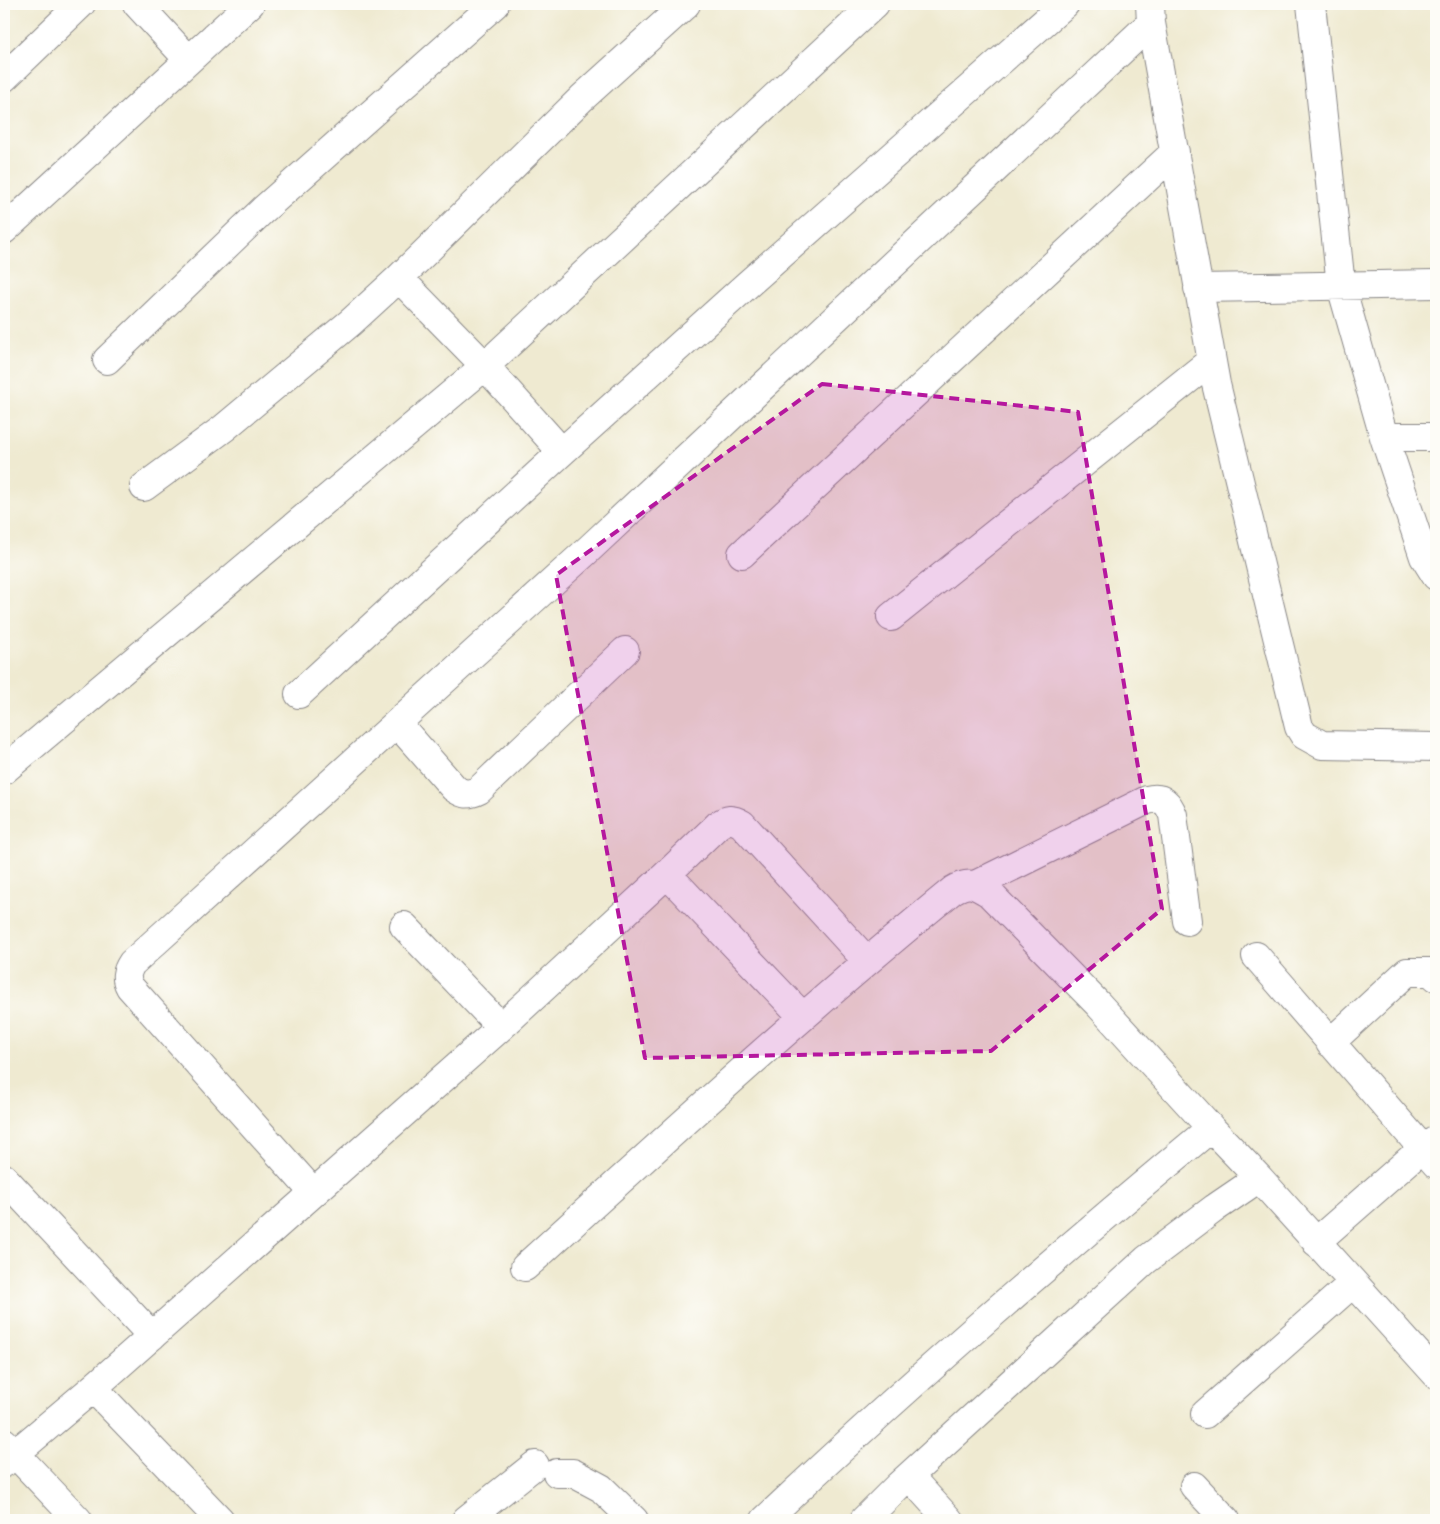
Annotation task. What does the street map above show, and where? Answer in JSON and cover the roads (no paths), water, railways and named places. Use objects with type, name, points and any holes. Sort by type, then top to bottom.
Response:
[{"type":"street","points":[[4,78],[81,4]]},
{"type":"street","points":[[137,4],[188,59]]},
{"type":"street","points":[[4,230],[250,4]]},
{"type":"street","points":[[108,360],[263,210],[495,4]]},
{"type":"street","points":[[144,487],[224,428],[297,368],[398,278],[582,98],[686,4]]},
{"type":"street","points":[[4,770],[485,366],[875,4]]},
{"type":"street","points":[[299,694],[747,285],[1065,4]]},
{"type":"street","points":[[1311,4],[1341,286],[1384,437],[1424,558],[1436,576]]},
{"type":"street","points":[[1151,14],[1211,361],[1299,727],[1304,735],[1322,745],[1436,747]]},
{"type":"street","points":[[313,1192],[130,987],[126,979],[127,970],[132,963],[589,550],[1151,14]]},
{"type":"street","points":[[742,554],[1174,152]]},
{"type":"street","points":[[398,278],[485,366],[562,452]]},
{"type":"street","points":[[1198,288],[1436,284]]},
{"type":"street","points":[[890,617],[1211,361]]},
{"type":"street","points":[[1384,437],[1436,437]]},
{"type":"street","points":[[397,724],[454,788],[462,794],[471,794],[479,790],[625,651]]},
{"type":"street","points":[[975,885],[1147,800],[1155,798],[1164,800],[1173,815],[1187,921]]},
{"type":"street","points":[[78,1520],[8,1453],[93,1388],[501,1027],[667,874],[718,824],[727,819],[735,820],[742,824],[867,961]]},
{"type":"street","points":[[667,874],[803,1016]]},
{"type":"street","points":[[525,1266],[803,1016],[867,961],[953,890],[964,884],[975,885],[989,894],[1098,1004],[1259,1178],[1436,1374]]},
{"type":"street","points":[[404,926],[501,1027]]},
{"type":"street","points":[[1256,956],[1330,1043],[1431,1151],[1316,1242]]},
{"type":"street","points":[[1330,1043],[1407,972],[1431,972],[1436,977]]},
{"type":"street","points":[[765,1520],[957,1344],[1211,1128]]},
{"type":"street","points":[[4,1178],[152,1336]]},
{"type":"street","points":[[864,1520],[909,1476],[1146,1260],[1215,1208],[1259,1178]]},
{"type":"street","points":[[1205,1414],[1353,1283]]},
{"type":"street","points":[[93,1388],[220,1520]]},
{"type":"street","points":[[466,1520],[546,1469],[573,1473],[601,1488],[634,1520]]},
{"type":"street","points":[[909,1476],[949,1520]]},
{"type":"street","points":[[1194,1486],[1226,1520]]}]
